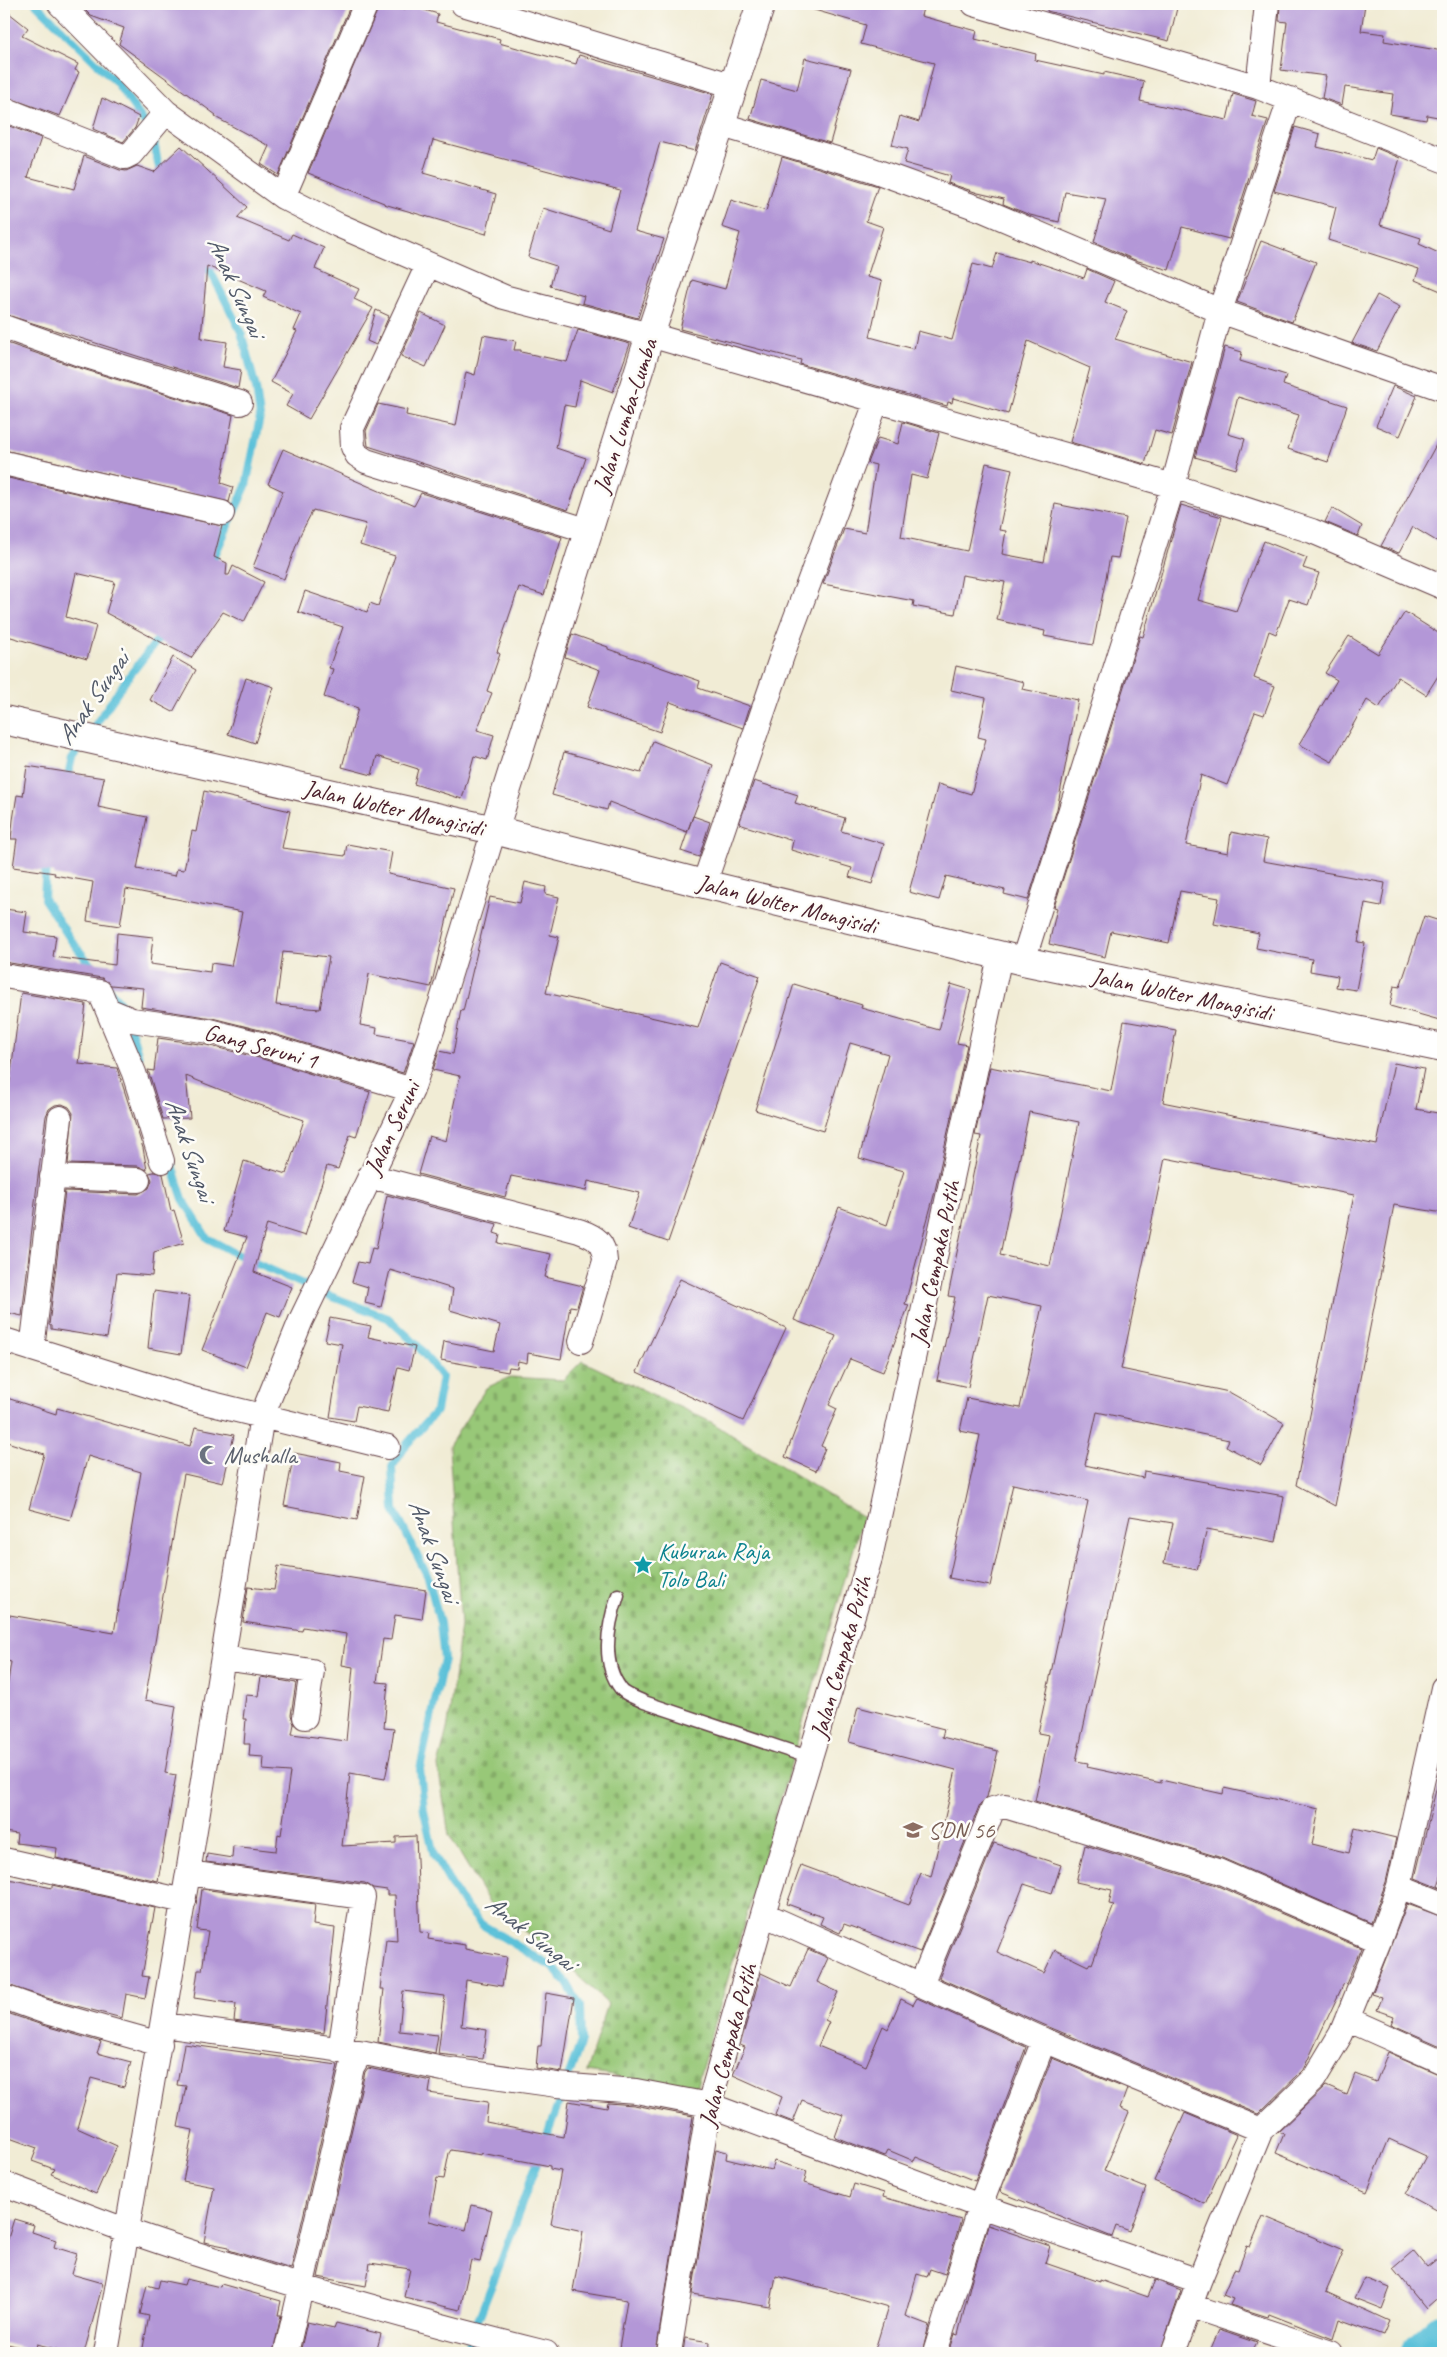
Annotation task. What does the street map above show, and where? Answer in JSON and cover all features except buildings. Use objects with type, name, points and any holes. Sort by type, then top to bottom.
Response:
[{"type":"street","points":[[60,4],[156,124],[338,226],[428,265],[504,297],[650,335],[1173,486],[1312,531],[1443,587]]},
{"type":"street","points":[[283,196],[366,4]]},
{"type":"street","points":[[463,4],[734,86]]},
{"type":"street","name":"Jalan Lumba-Lumba","points":[[494,830],[650,335],[761,4]]},
{"type":"street","points":[[974,4],[1258,87],[1443,160]]},
{"type":"street","points":[[1258,87],[1267,4]]},
{"type":"street","name":"Jalan Cempaka Putih","points":[[669,2353],[709,2105],[763,1914],[870,1558],[1011,958],[1173,486],[1220,311],[1290,99]]},
{"type":"street","points":[[4,109],[116,155],[128,157],[156,124]]},
{"type":"street","points":[[722,125],[870,169],[964,203],[1111,263],[1220,311],[1443,389]]},
{"type":"street","points":[[428,265],[352,428],[353,447],[357,455],[366,461],[401,474],[588,531]]},
{"type":"street","points":[[4,327],[77,353],[240,403]]},
{"type":"street","points":[[704,884],[786,644],[877,400]]},
{"type":"street","points":[[4,463],[222,513]]},
{"type":"street","name":"Jalan Wolter Mongisidi","points":[[4,720],[494,830],[704,884],[1011,958],[1443,1048]]},
{"type":"street","name":"Jalan Seruni","points":[[106,2353],[184,1901],[262,1416],[301,1320],[412,1090],[442,1003],[494,830]]},
{"type":"street","points":[[4,976],[100,992],[134,1073],[162,1161]]},
{"type":"street","name":"Gang Seruni 1","points":[[108,1010],[132,1020],[209,1031],[412,1090]]},
{"type":"street","points":[[32,1349],[60,1118]]},
{"type":"street","points":[[370,1176],[580,1231],[598,1238],[604,1250],[605,1261],[581,1341]]},
{"type":"street","points":[[52,1177],[138,1180]]},
{"type":"street","points":[[4,1340],[192,1399],[388,1446]]},
{"type":"street","points":[[223,1658],[312,1671],[306,1718]]},
{"type":"street","points":[[1173,2353],[1199,2281],[1261,2130],[1314,2079],[1340,2034],[1379,1941],[1399,1886],[1443,1688]]},
{"type":"street","points":[[921,1985],[993,1809],[999,1806],[1005,1806],[1218,1871],[1379,1941]]},
{"type":"street","points":[[4,1860],[184,1901]]},
{"type":"street","points":[[188,1873],[363,1897],[350,2052],[352,2067],[286,2353]]},
{"type":"street","points":[[1399,1886],[1443,1904]]},
{"type":"street","points":[[763,1914],[1044,2040],[1261,2130]]},
{"type":"street","points":[[4,1997],[46,2012],[161,2035],[350,2052],[443,2070],[567,2086],[636,2091],[709,2105],[980,2206],[1199,2281]]},
{"type":"street","points":[[1347,2019],[1443,2062]]},
{"type":"street","points":[[935,2353],[980,2206],[1044,2040]]},
{"type":"street","points":[[4,2184],[128,2231],[302,2286],[449,2329],[546,2353]]},
{"type":"street","points":[[1191,2306],[1331,2353]]},
{"type":"lane","points":[[618,1595],[609,1625],[608,1646],[613,1674],[621,1690],[644,1702],[811,1758]]},
{"type":"green space","points":[[582,1361],[711,1422],[863,1517],[696,2088],[586,2072],[608,2004],[552,1951],[493,1909],[449,1835],[438,1766],[448,1725],[461,1625],[449,1446],[486,1388],[510,1377],[563,1380]]},
{"type":"waterway","name":"Anak Sungai","points":[[36,4],[116,82],[153,135],[158,164],[163,176]]},
{"type":"waterway","name":"Anak Sungai","points":[[204,258],[241,332],[256,388],[260,417],[246,486],[210,566]]},
{"type":"waterway","name":"Anak Sungai","points":[[89,734],[126,680],[163,633]]},
{"type":"waterway","name":"Anak Sungai","points":[[67,781],[72,758],[82,744]]},
{"type":"waterway","name":"Anak Sungai","points":[[46,862],[44,899],[71,940],[125,1009]]},
{"type":"waterway","name":"Anak Sungai","points":[[129,1022],[139,1057]]},
{"type":"waterway","name":"Anak Sungai","points":[[169,1156],[183,1199],[207,1238],[244,1258],[325,1294],[388,1318],[418,1346],[442,1377],[436,1411],[407,1444],[392,1467],[394,1510],[428,1577],[440,1623],[444,1659],[420,1769],[424,1811],[434,1855],[459,1898],[481,1924],[552,1967],[567,1983],[580,2006],[581,2042],[544,2143]]},
{"type":"waterway","name":"Anak Sungai","points":[[465,2353],[540,2154]]},
{"type":"waterway","points":[[1424,2353],[1443,2336]]},
{"type":"place","name":"Mushalla","points":[[209,1455]]},
{"type":"place","name":"Kuburan Raja Tolo Bali","points":[[643,1565]]},
{"type":"place","name":"SDN 56","points":[[913,1830]]}]
